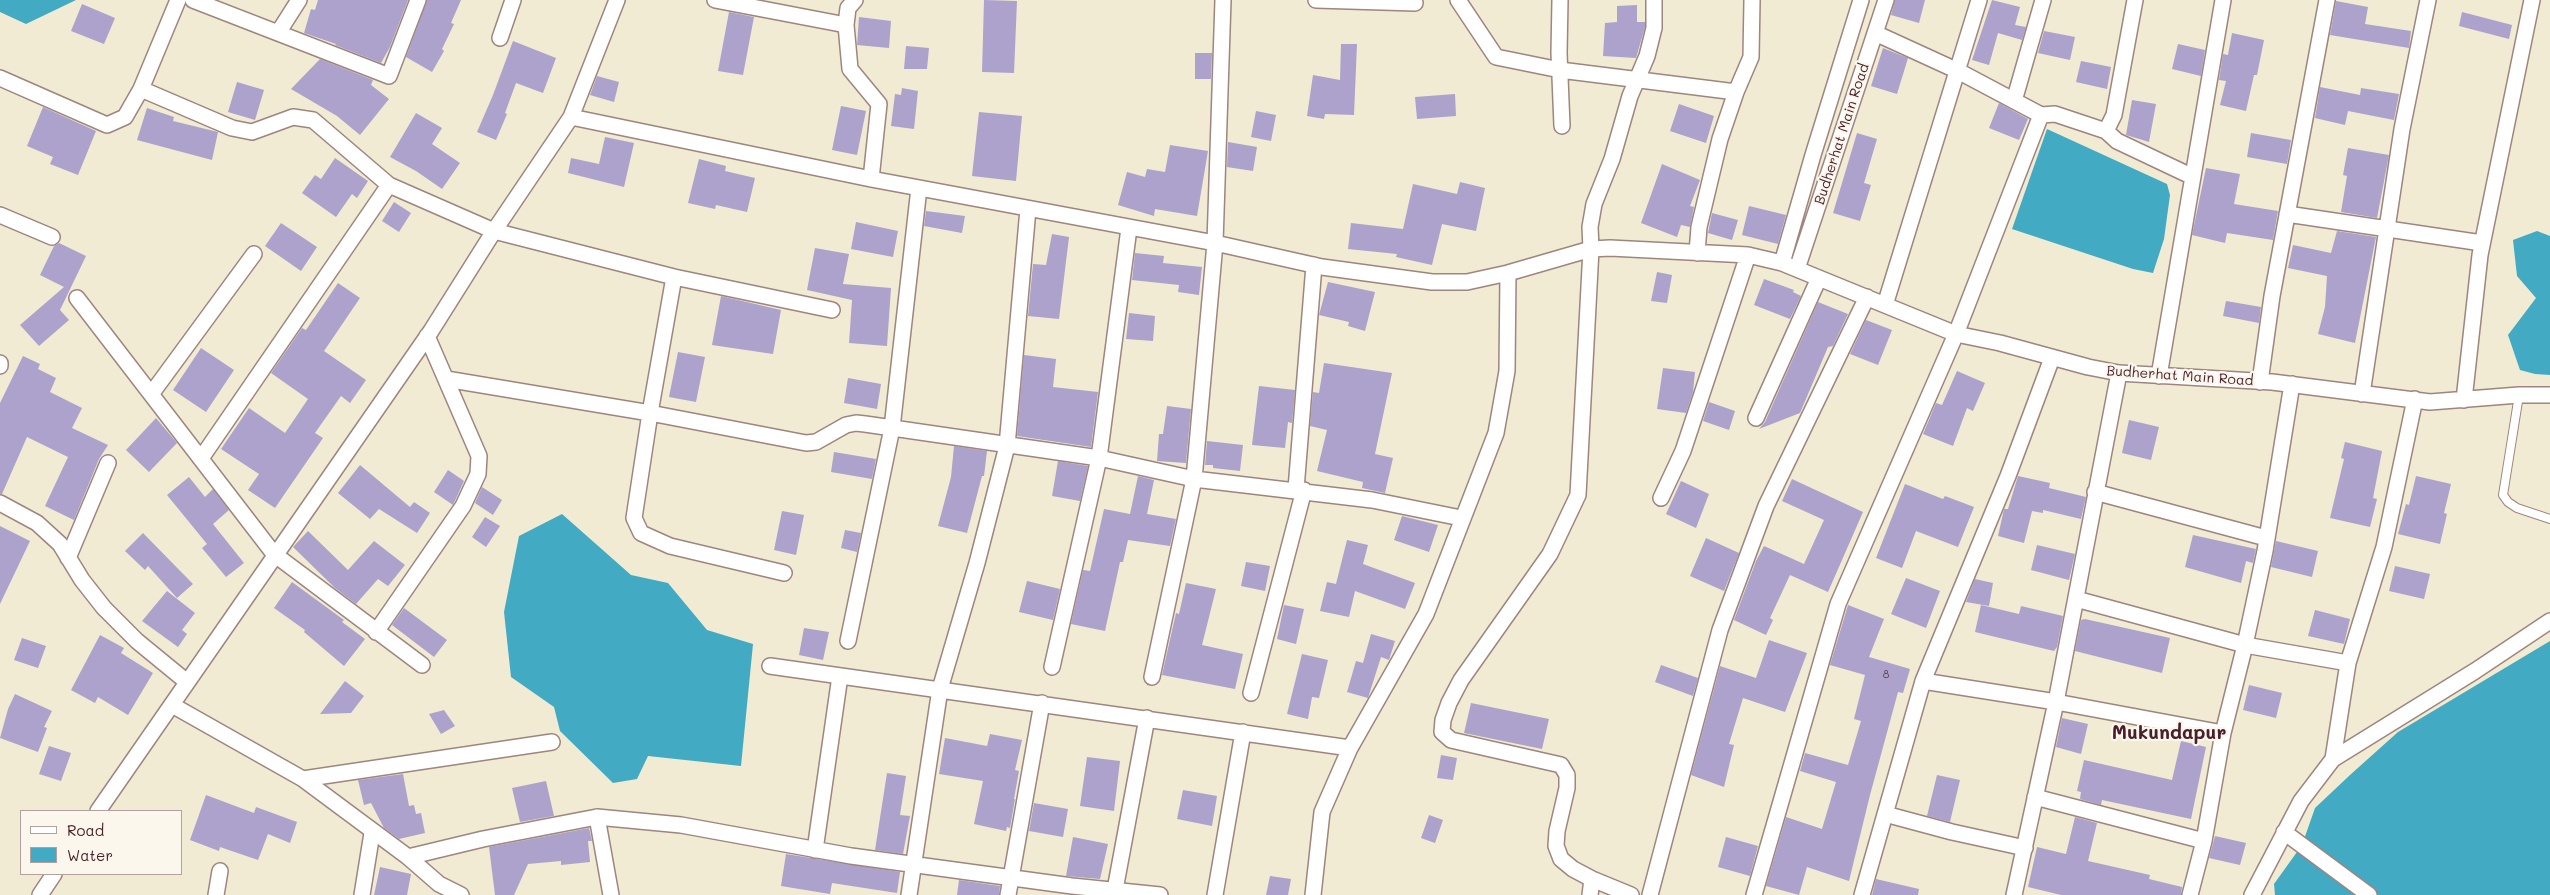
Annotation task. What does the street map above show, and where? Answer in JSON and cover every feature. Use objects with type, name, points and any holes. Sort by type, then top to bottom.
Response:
[{"type":"street","points":[[0,78],[107,125],[125,117],[141,88],[178,0]]},
{"type":"street","points":[[193,0],[389,76],[418,0]]},
{"type":"street","points":[[278,33],[299,0]]},
{"type":"street","points":[[500,38],[513,0]]},
{"type":"street","points":[[99,810],[274,554],[427,336],[494,231],[571,117],[617,0]]},
{"type":"street","points":[[715,0],[846,25]]},
{"type":"street","points":[[855,0],[848,8],[846,25],[850,69],[879,104],[871,179]]},
{"type":"street","points":[[1152,677],[1194,478],[1215,243],[1223,0]]},
{"type":"street","points":[[1316,0],[1415,3]]},
{"type":"street","points":[[1458,0],[1496,57],[1560,70],[1638,78],[1736,92]]},
{"type":"street","points":[[1560,0],[1562,126]]},
{"type":"street","points":[[1631,895],[1592,879],[1573,869],[1561,859],[1556,846],[1557,832],[1567,788],[1567,775],[1561,765],[1451,740],[1442,732],[1443,720],[1449,702],[1461,680],[1550,554],[1578,495],[1591,249],[1590,227],[1594,204],[1612,159],[1654,28],[1654,0]]},
{"type":"street","points":[[1697,253],[1699,227],[1720,139],[1736,92],[1751,57],[1752,0]]},
{"type":"street","name":"Budherhat Main Road","points":[[1782,263],[1813,154],[1861,0]]},
{"type":"street","name":"Budherhat Main Road","points":[[1797,268],[1886,0]]},
{"type":"street","points":[[1886,305],[1979,0]]},
{"type":"street","points":[[2014,101],[2042,0]]},
{"type":"street","points":[[2106,131],[2114,115],[2135,0]]},
{"type":"street","points":[[2159,376],[2223,0]]},
{"type":"street","points":[[2260,382],[2272,296],[2327,0]]},
{"type":"street","points":[[2362,394],[2402,128],[2428,0]]},
{"type":"street","points":[[2464,400],[2482,243],[2532,0]]},
{"type":"street","points":[[1875,33],[1958,71],[2041,115],[2055,114],[2106,131],[2117,141],[2193,177]]},
{"type":"street","points":[[141,88],[232,128],[252,132],[293,117],[313,120],[389,185],[494,231],[674,277],[832,310]]},
{"type":"street","points":[[1754,895],[1838,604],[1956,334],[2041,115]]},
{"type":"street","name":"Budherhat Main Road","points":[[571,117],[871,179],[1215,243],[1314,265],[1432,282],[1467,282],[1508,273],[1591,249],[1610,248],[1748,255],[1797,268],[1956,334],[2000,342],[2052,358],[2119,373],[2292,384],[2430,402],[2519,395],[2550,395]]},
{"type":"street","points":[[202,457],[389,185]]},
{"type":"street","points":[[848,640],[892,428],[919,188]]},
{"type":"street","points":[[909,895],[940,689],[977,563],[1007,446],[1028,209]]},
{"type":"street","points":[[0,214],[52,237]]},
{"type":"street","points":[[2287,214],[2482,243]]},
{"type":"street","points":[[1052,667],[1099,458],[1129,228]]},
{"type":"street","points":[[152,393],[254,254]]},
{"type":"street","points":[[1661,498],[1683,451],[1748,255]]},
{"type":"street","points":[[1251,693],[1300,490],[1314,265]]},
{"type":"street","points":[[1313,895],[1322,812],[1350,748],[1426,614],[1498,424],[1508,371],[1508,273]]},
{"type":"street","points":[[674,277],[634,518],[641,533],[670,546],[784,573]]},
{"type":"street","points":[[1756,418],[1819,278]]},
{"type":"street","points":[[1650,895],[1720,630],[1766,506],[1867,297]]},
{"type":"street","points":[[77,298],[202,457],[274,554],[422,665]]},
{"type":"street","points":[[376,632],[463,506],[478,474],[479,456],[427,336]]},
{"type":"street","points":[[1862,895],[1923,681],[2008,476],[2052,358]]},
{"type":"street","points":[[2014,895],[2056,702],[2119,373]]},
{"type":"street","points":[[446,379],[650,413],[806,443],[816,442],[856,423],[1099,458],[1194,478],[1372,500],[1461,518]]},
{"type":"street","points":[[2190,895],[2204,841],[2222,733],[2246,645],[2292,384]]},
{"type":"street","points":[[2333,759],[2348,663],[2384,547],[2415,399]]},
{"type":"street","points":[[68,558],[108,464]]},
{"type":"street","points":[[2095,492],[2266,538]]},
{"type":"street","points":[[0,503],[36,523],[60,544],[82,580],[104,608],[143,646],[187,682]]},
{"type":"street","points":[[2076,600],[2246,645],[2348,663]]},
{"type":"street","points":[[2252,895],[2301,801],[2333,759],[2450,687],[2550,621]]},
{"type":"street","points":[[770,666],[1350,748]]},
{"type":"street","points":[[815,850],[840,676]]},
{"type":"street","points":[[1923,681],[2056,702],[2222,733]]},
{"type":"street","points":[[1008,895],[1042,703]]},
{"type":"street","points":[[172,705],[303,779],[372,833],[408,858],[439,884],[461,895]]},
{"type":"street","points":[[1114,893],[1147,718]]},
{"type":"street","points":[[1215,895],[1243,732]]},
{"type":"street","points":[[303,779],[552,742]]},
{"type":"street","points":[[2035,797],[2204,841]]},
{"type":"street","points":[[1885,814],[1952,832],[2025,848]]},
{"type":"street","points":[[597,817],[611,895]]},
{"type":"street","points":[[408,858],[483,839],[597,817],[681,825],[815,850],[1114,893],[1160,895]]},
{"type":"street","points":[[2284,832],[2370,895]]},
{"type":"street","points":[[362,895],[372,833]]},
{"type":"street","points":[[216,895],[220,871]]},
{"type":"street","points":[[40,895],[53,875]]},
{"type":"street","points":[[1590,895],[1592,879]]},
{"type":"lane","points":[[2519,395],[2503,495],[2508,502],[2517,508],[2550,519]]},
{"type":"water","points":[[0,0],[76,0],[26,24],[0,12]]},
{"type":"water","points":[[2047,129],[2167,184],[2170,195],[2164,239],[2153,273],[2133,269],[2012,229]]},
{"type":"water","points":[[2537,231],[2550,236],[2550,375],[2520,370],[2508,335],[2536,298],[2517,276],[2513,240]]},
{"type":"water","points":[[562,514],[631,575],[668,583],[707,630],[753,644],[741,766],[648,756],[637,779],[613,783],[560,731],[554,707],[511,677],[504,612],[519,536]]},
{"type":"water","points":[[2550,641],[2550,895],[2275,895],[2274,884],[2302,845],[2315,808],[2350,775],[2398,732]]},
{"type":"building","points":[[318,0],[408,0],[390,47],[381,63],[304,33],[311,9],[315,10]]},
{"type":"building","points":[[427,0],[461,0],[451,23],[454,24],[442,49],[444,51],[432,72],[406,57]]},
{"type":"building","points":[[984,0],[1017,1],[1014,73],[982,72]]},
{"type":"building","points":[[1895,0],[1925,0],[1919,23],[1891,15]]},
{"type":"building","points":[[1992,0],[2020,7],[2015,25],[2026,27],[2022,40],[1998,33],[1989,65],[1972,60]]},
{"type":"building","points":[[2336,1],[2368,7],[2365,24],[2411,31],[2409,48],[2330,35]]},
{"type":"building","points":[[82,4],[115,18],[104,44],[71,31]]},
{"type":"building","points":[[1637,5],[1637,22],[1645,22],[1645,27],[1636,58],[1603,56],[1605,23],[1617,22],[1617,6]]},
{"type":"building","points":[[729,12],[754,17],[743,75],[718,71]]},
{"type":"building","points":[[2462,12],[2512,25],[2509,39],[2459,26]]},
{"type":"building","points":[[859,17],[891,21],[889,48],[857,45]]},
{"type":"building","points":[[2044,31],[2075,37],[2070,60],[2038,53]]},
{"type":"building","points":[[2232,33],[2264,40],[2257,75],[2254,75],[2246,111],[2220,105],[2226,81],[2219,80],[2223,54],[2228,55]]},
{"type":"building","points":[[513,41],[556,58],[543,93],[516,83],[505,113],[507,114],[496,140],[477,132]]},
{"type":"building","points":[[1341,44],[1357,44],[1354,115],[1325,114],[1324,119],[1307,116],[1313,75],[1340,80]]},
{"type":"building","points":[[2178,44],[2205,50],[2201,76],[2172,69]]},
{"type":"building","points":[[906,46],[929,48],[927,69],[904,69]]},
{"type":"building","points":[[1883,48],[1908,58],[1897,94],[1871,86]]},
{"type":"building","points":[[1195,53],[1212,53],[1211,79],[1195,79]]},
{"type":"building","points":[[320,59],[373,80],[371,85],[389,99],[360,135],[337,116],[291,89]]},
{"type":"building","points":[[2081,61],[2111,67],[2107,89],[2076,82]]},
{"type":"building","points":[[597,76],[619,82],[614,102],[590,95]]},
{"type":"building","points":[[237,82],[264,90],[255,120],[228,112]]},
{"type":"building","points":[[2320,87],[2360,95],[2361,88],[2399,94],[2394,120],[2348,111],[2345,125],[2315,118]]},
{"type":"building","points":[[902,88],[918,91],[914,129],[891,126],[895,94],[901,95]]},
{"type":"building","points":[[1455,94],[1456,116],[1417,119],[1415,97]]},
{"type":"building","points":[[2132,100],[2156,104],[2149,142],[2126,135]]},
{"type":"building","points":[[1999,103],[2028,119],[2019,140],[1989,128]]},
{"type":"building","points":[[1679,104],[1714,116],[1706,143],[1670,131]]},
{"type":"building","points":[[841,106],[866,111],[857,155],[832,150]]},
{"type":"building","points":[[43,107],[96,131],[78,175],[50,164],[53,157],[27,146]]},
{"type":"building","points":[[147,108],[174,117],[173,121],[218,132],[212,160],[137,140]]},
{"type":"building","points":[[1256,111],[1276,115],[1271,141],[1251,137]]},
{"type":"building","points":[[979,112],[1022,116],[1016,181],[972,176]]},
{"type":"building","points":[[416,113],[442,128],[432,144],[460,163],[442,189],[416,171],[390,157]]},
{"type":"building","points":[[1857,133],[1877,139],[1864,183],[1871,185],[1860,221],[1833,213]]},
{"type":"building","points":[[2251,133],[2291,140],[2287,164],[2247,157]]},
{"type":"building","points":[[605,137],[634,143],[624,187],[568,173],[571,158],[599,164]]},
{"type":"building","points":[[1228,142],[1257,147],[1253,171],[1227,167]]},
{"type":"building","points":[[1170,145],[1208,151],[1197,216],[1155,209],[1154,216],[1118,205],[1127,172],[1145,177],[1147,169],[1165,172]]},
{"type":"building","points":[[2348,148],[2389,155],[2377,218],[2341,212],[2347,176],[2343,175]]},
{"type":"building","points":[[335,158],[368,181],[357,198],[352,194],[336,217],[302,193],[315,175],[321,179]]},
{"type":"building","points":[[699,159],[726,166],[725,171],[755,178],[747,212],[716,205],[715,209],[688,203]]},
{"type":"building","points":[[1662,164],[1700,180],[1690,206],[1694,207],[1690,227],[1681,225],[1677,237],[1641,223]]},
{"type":"building","points":[[2206,168],[2240,174],[2234,204],[2278,211],[2273,240],[2227,233],[2225,243],[2192,235]]},
{"type":"building","points":[[1460,182],[1485,188],[1476,231],[1442,224],[1432,265],[1396,257],[1397,254],[1348,249],[1351,223],[1403,229],[1413,184],[1457,194]]},
{"type":"building","points":[[394,202],[411,213],[399,232],[382,221]]},
{"type":"building","points":[[1749,206],[1786,215],[1778,244],[1742,235]]},
{"type":"building","points":[[926,211],[965,216],[962,233],[924,226]]},
{"type":"building","points":[[1712,213],[1738,220],[1732,240],[1708,233]]},
{"type":"building","points":[[856,222],[898,231],[893,257],[851,249]]},
{"type":"building","points":[[281,223],[317,247],[301,271],[265,246]]},
{"type":"building","points":[[2337,231],[2376,237],[2355,343],[2318,334],[2325,307],[2327,276],[2288,268],[2293,245],[2331,253]]},
{"type":"building","points":[[1052,234],[1069,237],[1059,319],[1028,316],[1033,264],[1046,265]]},
{"type":"building","points":[[59,243],[86,256],[60,310],[69,320],[39,346],[20,325],[64,287],[40,275],[54,246]]},
{"type":"building","points":[[815,248],[849,254],[843,284],[891,288],[887,346],[849,343],[852,300],[807,290]]},
{"type":"building","points":[[1135,253],[1164,256],[1163,263],[1202,267],[1199,295],[1178,292],[1179,285],[1132,280]]},
{"type":"building","points":[[1657,272],[1672,275],[1667,303],[1651,301]]},
{"type":"building","points":[[1764,279],[1794,290],[1793,292],[1801,296],[1790,319],[1754,305]]},
{"type":"building","points":[[1328,282],[1375,292],[1365,331],[1348,326],[1349,322],[1319,315]]},
{"type":"building","points":[[338,283],[360,298],[324,351],[366,380],[350,403],[341,396],[315,433],[323,438],[275,508],[248,490],[259,474],[221,449],[249,408],[285,433],[308,399],[271,373],[302,328],[306,330]]},
{"type":"building","points":[[721,296],[781,310],[773,354],[712,345]]},
{"type":"building","points":[[2226,301],[2261,307],[2259,323],[2223,316]]},
{"type":"building","points":[[1818,302],[1848,314],[1833,346],[1828,347],[1800,413],[1759,429],[1765,422]]},
{"type":"building","points":[[1129,313],[1155,316],[1153,341],[1126,339]]},
{"type":"building","points":[[1866,320],[1892,330],[1878,365],[1850,354]]},
{"type":"building","points":[[201,348],[234,370],[206,412],[173,390]]},
{"type":"building","points":[[678,352],[705,357],[696,402],[669,397]]},
{"type":"building","points":[[1024,355],[1056,359],[1053,387],[1098,392],[1091,447],[1017,436]]},
{"type":"building","points":[[23,356],[40,364],[38,369],[56,378],[50,392],[82,408],[72,428],[108,445],[99,459],[74,520],[45,506],[68,457],[27,437],[2,494],[0,494],[0,403]]},
{"type":"building","points":[[1324,363],[1392,373],[1375,454],[1393,458],[1385,493],[1362,488],[1363,482],[1317,471],[1327,430],[1310,426],[1313,392],[1319,393]]},
{"type":"building","points":[[1663,368],[1695,372],[1693,392],[1686,413],[1657,409]]},
{"type":"building","points":[[1957,371],[1985,383],[1973,411],[1967,408],[1953,446],[1923,434],[1936,403],[1942,405]]},
{"type":"building","points":[[848,378],[881,384],[877,409],[844,403]]},
{"type":"building","points":[[1259,386],[1295,390],[1292,423],[1288,422],[1285,448],[1252,445]]},
{"type":"building","points":[[1709,402],[1735,411],[1729,430],[1703,421]]},
{"type":"building","points":[[1167,406],[1191,409],[1186,463],[1157,461],[1159,434],[1163,434]]},
{"type":"building","points":[[156,418],[177,443],[149,472],[126,450]]},
{"type":"building","points":[[2129,420],[2159,427],[2151,460],[2122,453]]},
{"type":"building","points":[[1207,441],[1243,445],[1240,471],[1213,468],[1213,465],[1205,465]]},
{"type":"building","points":[[2345,442],[2382,451],[2373,498],[2377,499],[2370,527],[2330,518],[2344,459],[2341,458]]},
{"type":"building","points":[[954,446],[987,451],[984,476],[982,476],[967,533],[938,526],[951,477]]},
{"type":"building","points":[[834,452],[876,459],[872,479],[831,472]]},
{"type":"building","points":[[1058,461],[1088,466],[1080,501],[1052,496]]},
{"type":"building","points":[[360,465],[410,507],[414,502],[430,513],[417,533],[379,509],[370,519],[338,493]]},
{"type":"building","points":[[448,470],[464,481],[453,505],[434,492]]},
{"type":"building","points":[[1138,476],[1154,480],[1147,514],[1176,519],[1170,546],[1128,540],[1123,562],[1120,562],[1105,631],[1071,624],[1083,570],[1090,571],[1104,509],[1130,514]]},
{"type":"building","points":[[2018,476],[2050,483],[2049,488],[2086,497],[2081,519],[2043,510],[2043,513],[2032,511],[2024,543],[1998,536],[2004,509],[2008,509]]},
{"type":"building","points":[[2416,476],[2451,484],[2444,513],[2447,514],[2440,544],[2398,534],[2406,504],[2409,505]]},
{"type":"building","points":[[189,477],[205,497],[213,489],[229,510],[213,524],[244,563],[226,577],[202,548],[207,544],[167,495]]},
{"type":"building","points":[[1792,479],[1863,512],[1828,592],[1790,575],[1770,618],[1773,620],[1766,635],[1734,620],[1756,561],[1764,546],[1804,564],[1824,520],[1782,501]]},
{"type":"building","points":[[1681,481],[1709,494],[1696,528],[1666,514]]},
{"type":"building","points":[[1905,484],[1943,499],[1945,496],[1974,507],[1958,547],[1916,531],[1902,568],[1876,558]]},
{"type":"building","points":[[482,487],[502,500],[493,515],[475,503]]},
{"type":"building","points":[[782,511],[804,515],[796,555],[774,550]]},
{"type":"building","points":[[1402,516],[1438,525],[1429,552],[1394,540]]},
{"type":"building","points":[[485,517],[500,526],[486,547],[472,537]]},
{"type":"building","points":[[0,526],[30,541],[0,604]]},
{"type":"building","points":[[845,530],[861,533],[857,552],[841,548]]},
{"type":"building","points":[[308,531],[348,570],[374,541],[405,565],[388,586],[378,579],[356,604],[335,588],[293,547]]},
{"type":"building","points":[[143,533],[193,584],[177,598],[148,566],[145,570],[125,551]]},
{"type":"building","points":[[2193,535],[2256,549],[2253,563],[2246,561],[2241,583],[2185,567]]},
{"type":"building","points":[[1706,538],[1739,553],[1724,591],[1690,576]]},
{"type":"building","points":[[1347,540],[1368,545],[1363,564],[1415,583],[1405,609],[1355,591],[1349,617],[1320,611],[1327,582],[1336,584]]},
{"type":"building","points":[[2276,541],[2318,551],[2312,577],[2271,567]]},
{"type":"building","points":[[2037,545],[2075,554],[2069,580],[2031,570]]},
{"type":"building","points":[[1246,562],[1270,566],[1265,591],[1241,586]]},
{"type":"building","points":[[2395,566],[2430,574],[2424,599],[2389,591]]},
{"type":"building","points":[[1906,578],[1940,591],[1926,628],[1891,614]]},
{"type":"building","points":[[1975,579],[1993,583],[1989,606],[1966,602]]},
{"type":"building","points":[[1027,581],[1060,589],[1053,620],[1019,612]]},
{"type":"building","points":[[292,582],[344,620],[342,622],[365,639],[344,666],[304,632],[305,630],[274,608]]},
{"type":"building","points":[[1186,583],[1216,589],[1202,645],[1243,654],[1235,689],[1162,675],[1176,613],[1179,614]]},
{"type":"building","points":[[167,591],[195,613],[182,630],[187,634],[178,647],[142,621]]},
{"type":"building","points":[[1284,605],[1304,609],[1296,644],[1277,639]]},
{"type":"building","points":[[1848,605],[1884,619],[1869,657],[1910,669],[1903,693],[1898,692],[1849,881],[1807,867],[1799,895],[1766,886],[1786,817],[1822,829],[1836,782],[1800,771],[1805,753],[1848,765],[1861,721],[1854,719],[1865,675],[1830,665]]},
{"type":"building","points":[[1981,605],[2019,614],[2021,606],[2063,616],[2057,647],[2054,651],[1975,632]]},
{"type":"building","points":[[404,608],[447,640],[434,657],[392,625]]},
{"type":"building","points":[[2315,610],[2350,619],[2344,644],[2308,636]]},
{"type":"building","points":[[2085,619],[2170,638],[2162,673],[2075,651],[2081,620]]},
{"type":"building","points":[[804,628],[829,632],[823,660],[799,655]]},
{"type":"building","points":[[1371,634],[1395,641],[1389,660],[1381,657],[1368,698],[1347,692],[1356,661],[1363,663]]},
{"type":"building","points":[[100,635],[124,648],[121,653],[153,673],[128,715],[98,697],[95,703],[71,690]]},
{"type":"building","points":[[22,638],[46,646],[38,668],[14,660]]},
{"type":"building","points":[[1769,640],[1807,653],[1785,712],[1743,698],[1729,744],[1734,745],[1724,787],[1691,775],[1720,666],[1756,678]]},
{"type":"building","points":[[1302,654],[1328,660],[1319,698],[1312,697],[1308,719],[1287,714]]},
{"type":"building","points":[[1661,665],[1698,678],[1693,696],[1655,682]]},
{"type":"building","points":[[345,681],[364,696],[351,713],[320,714]]},
{"type":"building","points":[[2249,685],[2282,693],[2276,718],[2243,710]]},
{"type":"building","points":[[15,694],[52,711],[44,727],[47,728],[38,752],[0,738],[8,709]]},
{"type":"building","points":[[1471,703],[1549,719],[1542,749],[1464,733]]},
{"type":"building","points":[[444,710],[455,726],[441,734],[429,714]]},
{"type":"building","points":[[2062,718],[2088,724],[2081,754],[2056,747]]},
{"type":"building","points":[[990,734],[1022,740],[1015,770],[1019,771],[1010,828],[1007,827],[1006,831],[974,824],[983,781],[939,774],[945,738],[987,746]]},
{"type":"building","points":[[2181,741],[2206,747],[2191,819],[2102,800],[2101,805],[2080,799],[2081,792],[2077,791],[2084,760],[2172,780]]},
{"type":"building","points":[[49,746],[71,753],[61,781],[39,774]]},
{"type":"building","points":[[1441,755],[1457,758],[1453,780],[1437,778]]},
{"type":"building","points":[[1087,757],[1120,761],[1114,811],[1080,806]]},
{"type":"building","points":[[887,773],[906,776],[900,815],[910,816],[903,854],[875,850]]},
{"type":"building","points":[[403,774],[409,806],[414,805],[416,814],[421,813],[425,833],[399,839],[384,828],[371,803],[364,805],[358,780]]},
{"type":"building","points":[[1937,775],[1960,780],[1950,822],[1927,816]]},
{"type":"building","points":[[546,781],[554,816],[520,822],[512,788]]},
{"type":"building","points":[[1183,790],[1217,796],[1212,826],[1177,819]]},
{"type":"building","points":[[206,795],[254,813],[256,807],[297,822],[290,843],[268,834],[258,860],[220,847],[219,851],[190,840]]},
{"type":"building","points":[[1034,803],[1068,809],[1063,837],[1029,831]]},
{"type":"building","points":[[1429,815],[1443,820],[1435,843],[1421,838]]},
{"type":"building","points":[[2075,817],[2097,823],[2088,861],[2150,875],[2149,879],[2182,887],[2181,895],[2061,895],[2028,887],[2037,847],[2066,854]]},
{"type":"building","points":[[589,828],[592,841],[588,841],[590,862],[561,865],[561,861],[528,864],[514,895],[495,895],[489,847]]},
{"type":"building","points":[[2215,836],[2246,843],[2240,865],[2209,858]]},
{"type":"building","points":[[1073,837],[1108,844],[1100,879],[1066,876]]},
{"type":"building","points":[[1726,837],[1758,846],[1750,876],[1718,867]]},
{"type":"building","points":[[786,854],[900,872],[897,893],[832,883],[830,894],[781,886]]},
{"type":"building","points":[[380,867],[411,874],[407,895],[374,895]]},
{"type":"building","points":[[1270,876],[1291,879],[1288,895],[1266,895]]},
{"type":"building","points":[[1876,879],[1919,889],[1918,895],[1872,895]]},
{"type":"building","points":[[959,880],[1000,886],[999,895],[957,895]]},
{"type":"district","name":"Mukundapur","points":[[2169,733]]}]
